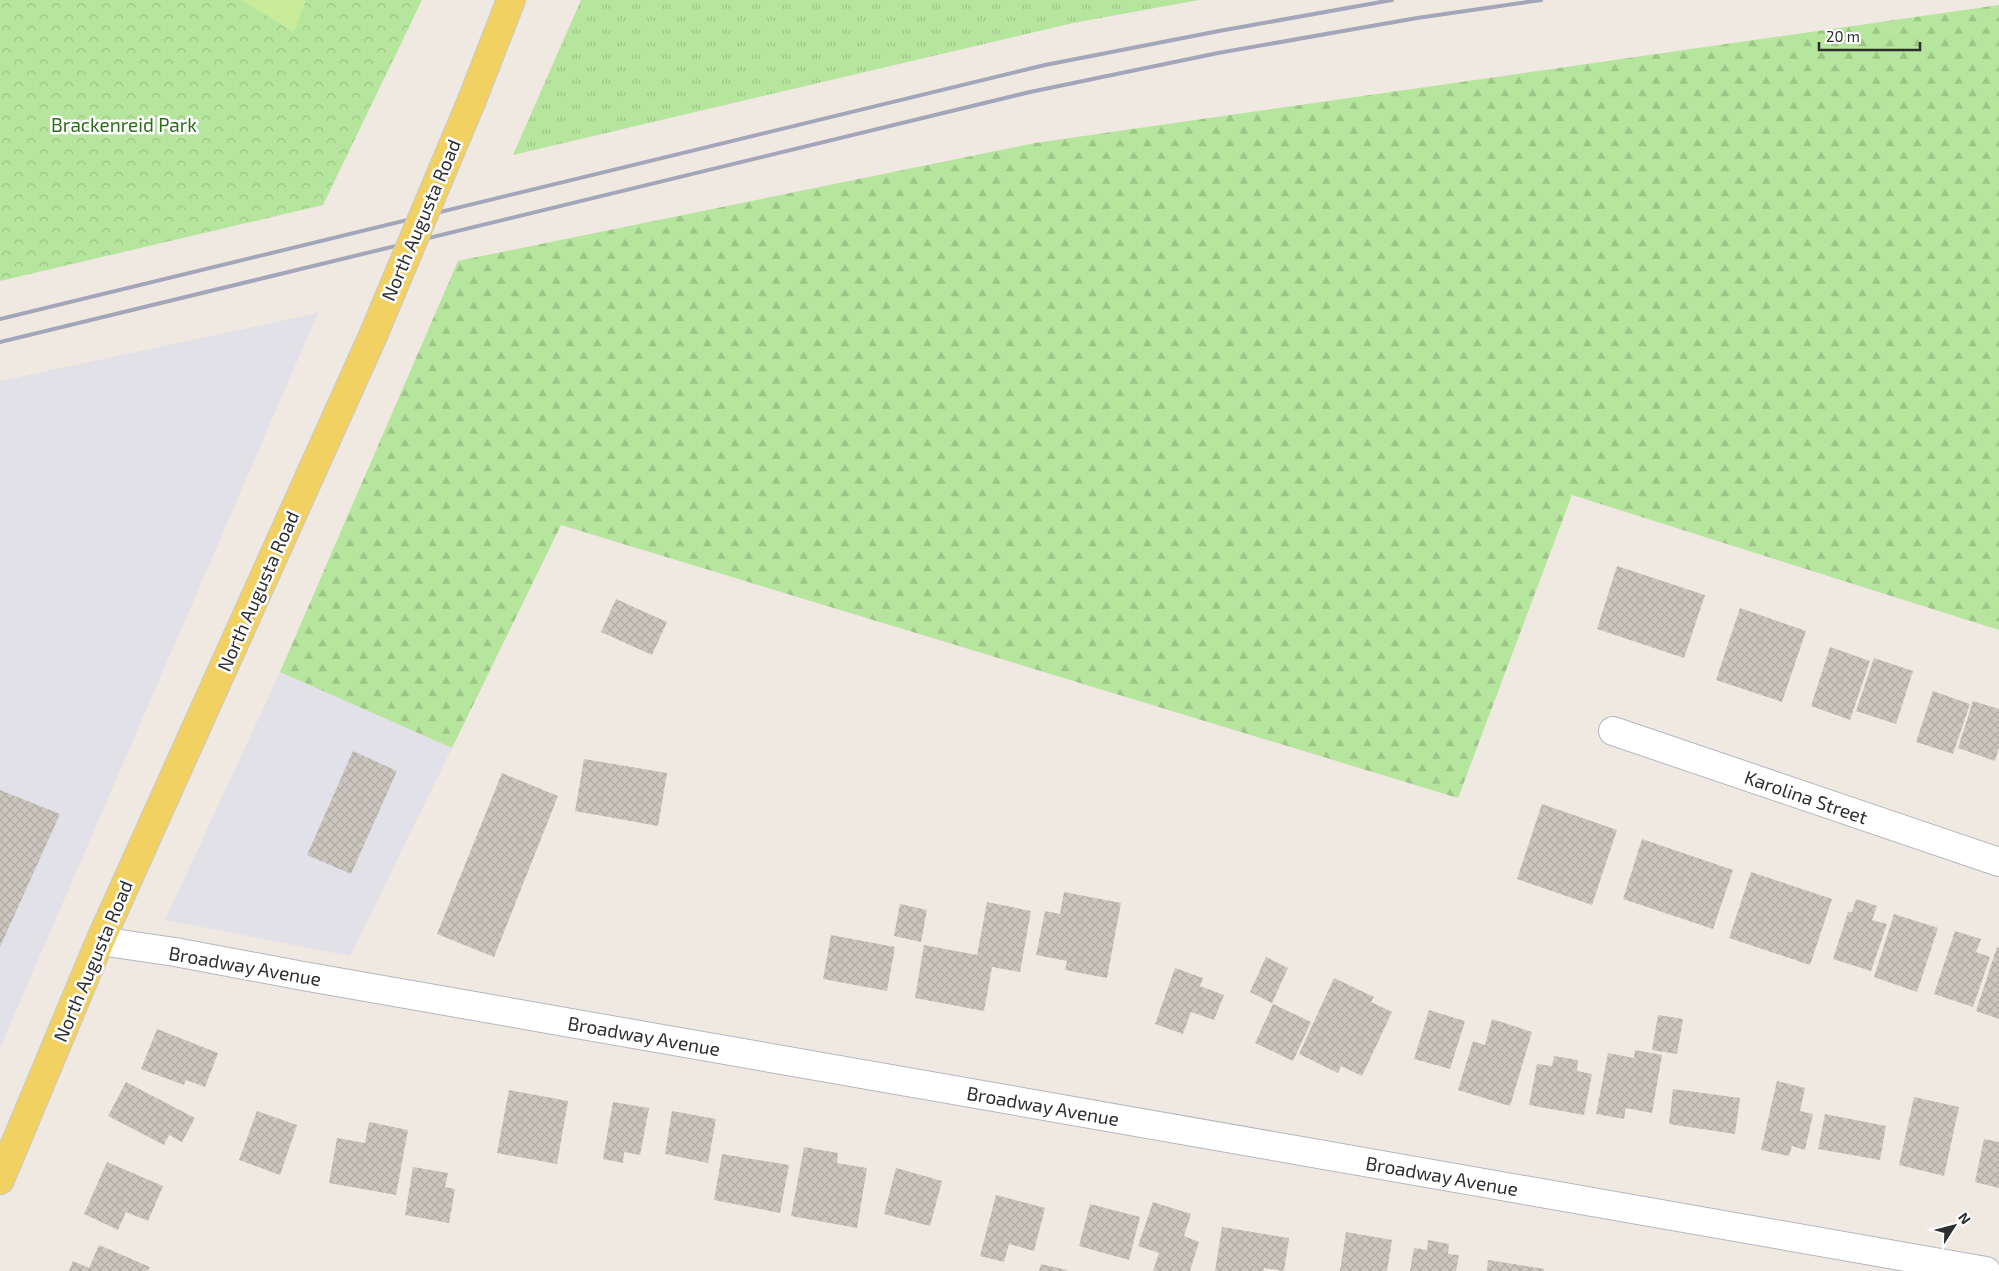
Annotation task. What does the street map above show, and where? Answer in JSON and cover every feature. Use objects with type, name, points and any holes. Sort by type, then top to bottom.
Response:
[{"type":"main road","name":"North Augusta Road","points":[[0,1180],[100,941],[372,338],[472,100],[511,0]]},
{"type":"street","name":"Karolina Street","points":[[1613,731],[1999,862]]},
{"type":"street","name":"Broadway Avenue","points":[[100,941],[175,952],[313,978],[1986,1271]]},
{"type":"shaded area","points":[[318,313],[0,1048],[0,381]]},
{"type":"shaded area","points":[[280,672],[452,748],[350,956],[165,920]]},
{"type":"green space","name":"Brackenreid Park","points":[[0,0],[422,0],[323,205],[0,281]]},
{"type":"green space","points":[[240,0],[306,0],[294,32]]},
{"type":"green space","points":[[581,0],[1199,0],[1073,23],[513,155]]},
{"type":"green space","points":[[1999,5],[1999,630],[1572,495],[1458,798],[561,525],[452,748],[280,672],[458,261],[1035,143]]},
{"type":"building","points":[[1617,566],[1705,595],[1684,658],[1597,629]]},
{"type":"building","points":[[616,599],[667,622],[652,655],[601,632]]},
{"type":"building","points":[[1740,608],[1806,631],[1782,702],[1716,680]]},
{"type":"building","points":[[1830,647],[1870,661],[1850,720],[1811,706]]},
{"type":"building","points":[[1874,658],[1913,671],[1896,724],[1856,711]]},
{"type":"building","points":[[1933,691],[1970,704],[1953,754],[1916,742]]},
{"type":"building","points":[[1973,701],[1999,709],[1999,747],[1995,761],[1958,748]]},
{"type":"building","points":[[353,751],[397,771],[351,874],[307,855]]},
{"type":"building","points":[[584,759],[667,773],[658,826],[575,811]]},
{"type":"building","points":[[502,773],[558,796],[494,957],[437,934]]},
{"type":"building","points":[[0,790],[60,814],[0,947]]},
{"type":"building","points":[[1542,804],[1617,830],[1592,905],[1517,879]]},
{"type":"building","points":[[1642,839],[1733,870],[1713,929],[1623,899]]},
{"type":"building","points":[[1751,872],[1832,899],[1810,965],[1729,938]]},
{"type":"building","points":[[1064,892],[1121,903],[1107,978],[1065,970],[1067,961],[1036,955],[1045,911],[1060,914]]},
{"type":"building","points":[[1856,899],[1877,906],[1872,920],[1887,924],[1871,971],[1833,959],[1848,912],[1852,912]]},
{"type":"building","points":[[987,902],[1031,911],[1020,972],[992,967],[984,1011],[915,998],[924,945],[977,955]]},
{"type":"building","points":[[900,904],[927,910],[921,942],[894,936]]},
{"type":"building","points":[[1894,914],[1938,928],[1917,992],[1874,977]]},
{"type":"building","points":[[1955,931],[1981,939],[1976,952],[1990,957],[1973,1007],[1934,994]]},
{"type":"building","points":[[831,935],[895,947],[887,991],[823,979]]},
{"type":"building","points":[[1997,947],[1999,948],[1999,1019],[1976,1011]]},
{"type":"building","points":[[1266,957],[1288,968],[1272,1003],[1250,992]]},
{"type":"building","points":[[1175,968],[1203,978],[1200,986],[1224,995],[1214,1020],[1191,1012],[1183,1034],[1155,1024]]},
{"type":"building","points":[[1334,978],[1374,997],[1371,1002],[1392,1012],[1362,1076],[1341,1066],[1338,1073],[1299,1054]]},
{"type":"building","points":[[1273,1004],[1311,1022],[1293,1061],[1255,1043]]},
{"type":"building","points":[[1429,1010],[1465,1021],[1450,1069],[1414,1059]]},
{"type":"building","points":[[1658,1015],[1683,1019],[1677,1054],[1652,1050]]},
{"type":"building","points":[[1492,1019],[1532,1032],[1510,1106],[1458,1090],[1473,1041],[1485,1045]]},
{"type":"building","points":[[157,1029],[218,1053],[205,1087],[186,1080],[184,1085],[141,1069]]},
{"type":"building","points":[[1635,1050],[1662,1055],[1652,1113],[1626,1108],[1624,1119],[1596,1114],[1608,1053],[1634,1058]]},
{"type":"building","points":[[1554,1056],[1578,1060],[1577,1071],[1592,1074],[1584,1115],[1529,1105],[1537,1064],[1552,1066]]},
{"type":"building","points":[[1777,1081],[1805,1088],[1800,1111],[1813,1114],[1805,1150],[1792,1146],[1789,1156],[1761,1150]]},
{"type":"building","points":[[126,1082],[195,1118],[182,1142],[169,1135],[164,1145],[108,1116]]},
{"type":"building","points":[[1673,1089],[1740,1098],[1735,1134],[1669,1124]]},
{"type":"building","points":[[509,1090],[568,1101],[557,1164],[497,1153]]},
{"type":"building","points":[[1914,1097],[1959,1107],[1944,1176],[1899,1165]]},
{"type":"building","points":[[613,1102],[649,1108],[640,1155],[624,1152],[623,1163],[603,1159]]},
{"type":"building","points":[[257,1111],[297,1125],[280,1175],[239,1160]]},
{"type":"building","points":[[672,1111],[716,1119],[708,1163],[665,1154]]},
{"type":"building","points":[[1825,1114],[1886,1126],[1880,1160],[1818,1149]]},
{"type":"building","points":[[369,1122],[408,1130],[396,1195],[329,1183],[337,1138],[365,1143]]},
{"type":"building","points":[[1984,1139],[1999,1142],[1999,1188],[1975,1182]]},
{"type":"building","points":[[804,1147],[838,1153],[837,1163],[867,1168],[857,1228],[791,1216]]},
{"type":"building","points":[[722,1154],[789,1165],[780,1213],[714,1200]]},
{"type":"building","points":[[107,1162],[163,1186],[148,1221],[126,1212],[118,1230],[84,1214]]},
{"type":"building","points":[[413,1167],[448,1173],[445,1187],[455,1189],[449,1223],[405,1215]]},
{"type":"building","points":[[896,1168],[942,1181],[930,1226],[884,1214]]},
{"type":"building","points":[[996,1195],[1045,1208],[1034,1251],[1009,1244],[1004,1262],[980,1256]]},
{"type":"building","points":[[1153,1202],[1191,1214],[1184,1236],[1199,1242],[1190,1271],[1153,1271],[1159,1253],[1138,1246]]},
{"type":"building","points":[[1090,1204],[1140,1217],[1129,1260],[1079,1246]]},
{"type":"building","points":[[1222,1227],[1289,1238],[1284,1271],[1264,1268],[1264,1271],[1215,1271]]},
{"type":"building","points":[[1346,1232],[1392,1240],[1387,1271],[1340,1271]]},
{"type":"building","points":[[1428,1240],[1449,1244],[1448,1254],[1459,1255],[1456,1271],[1410,1271],[1414,1248],[1427,1250]]},
{"type":"building","points":[[99,1245],[150,1267],[148,1271],[69,1271],[73,1261],[89,1268]]},
{"type":"building","points":[[1488,1260],[1544,1269],[1544,1271],[1487,1271]]},
{"type":"building","points":[[1041,1264],[1067,1270],[1067,1271],[1039,1271]]},
{"type":"railway","points":[[0,319],[1045,65],[1392,0]]},
{"type":"railway","points":[[0,342],[1030,92],[1218,53],[1417,18],[1541,0]]}]
